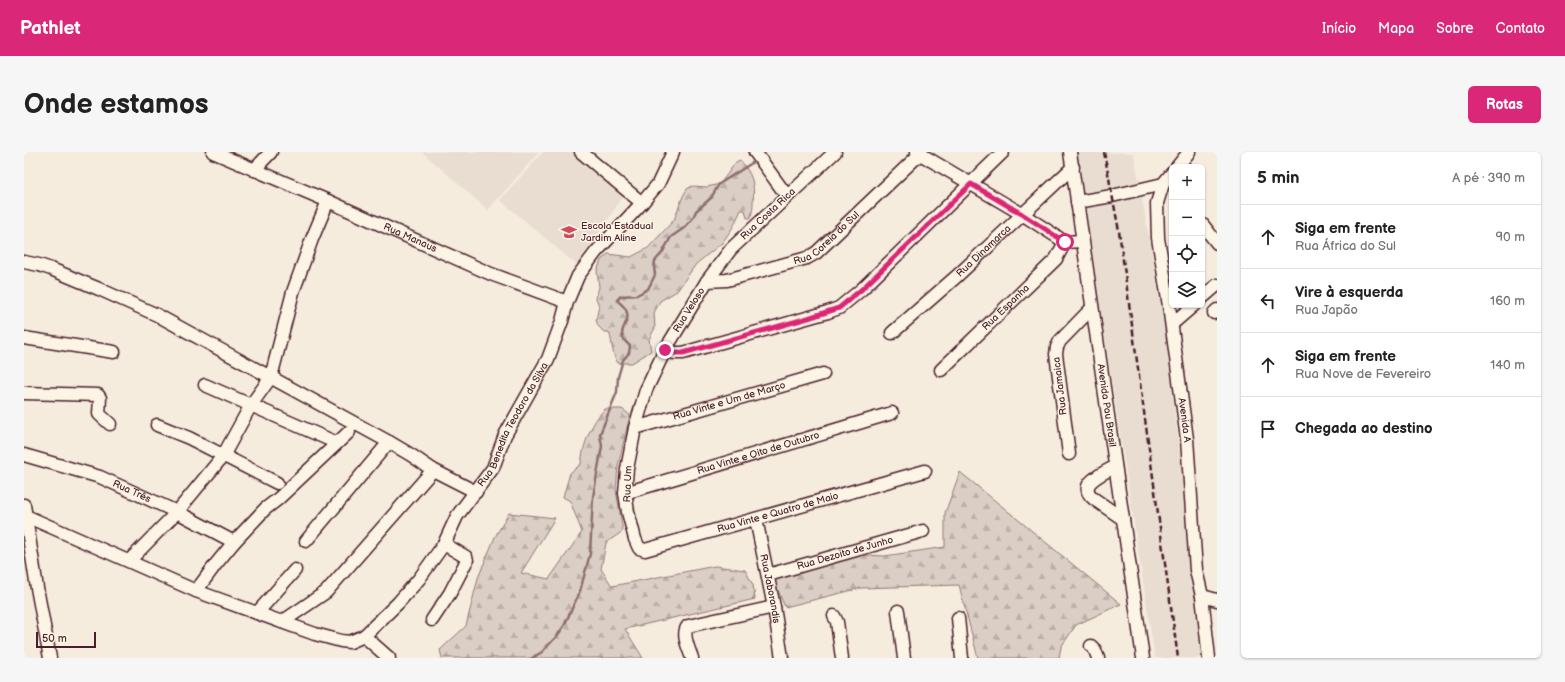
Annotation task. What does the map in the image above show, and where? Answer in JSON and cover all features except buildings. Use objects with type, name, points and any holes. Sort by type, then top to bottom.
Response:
[{"type":"street","name":"Rua Manaus","points":[[213,152],[328,201],[491,274],[567,302]]},
{"type":"street","points":[[254,170],[271,152]]},
{"type":"street","points":[[581,152],[642,203]]},
{"type":"street","name":"Rua Benedita Teodoro da Silva","points":[[364,636],[398,603],[419,579],[444,544],[457,516],[493,468],[505,435],[548,359],[562,321],[567,302],[578,276],[596,252],[658,184],[673,152]]},
{"type":"street","points":[[755,152],[787,196]]},
{"type":"street","name":"Rua Costa Rica","points":[[707,281],[730,248],[836,152]]},
{"type":"street","points":[[665,350],[674,353],[683,353],[839,308],[847,303],[1003,152]]},
{"type":"street","name":"Avenida Pau Brasil","points":[[1070,152],[1143,658]]},
{"type":"street","points":[[1180,164],[1189,152]]},
{"type":"street","points":[[920,153],[1022,214],[1065,242],[1082,241]]},
{"type":"street","name":"Rua Coreia do Sul","points":[[707,281],[727,280],[740,277],[807,258],[816,253],[920,153]]},
{"type":"street","name":"Rua Dinamarca","points":[[892,333],[957,276],[1073,167]]},
{"type":"street","points":[[1077,202],[1112,196],[1169,176]]},
{"type":"street","name":"Avenida A","points":[[1169,179],[1157,203],[1158,238],[1172,324],[1187,439],[1196,570],[1202,596],[1209,658]]},
{"type":"street","points":[[129,560],[177,512],[223,456],[251,405],[271,377],[293,292],[312,239],[328,201]]},
{"type":"street","points":[[1205,228],[1217,243]]},
{"type":"street","name":"Rua Espanha","points":[[941,370],[1056,259],[1065,242]]},
{"type":"street","points":[[24,262],[51,269],[140,306],[389,442],[433,470],[476,492]]},
{"type":"street","name":"Rua Veloso","points":[[635,428],[646,390],[665,350],[707,281]]},
{"type":"street","points":[[1205,295],[1217,285]]},
{"type":"street","name":"Rua Jamaica","points":[[1069,454],[1056,354],[1057,347],[1060,341],[1092,308]]},
{"type":"street","points":[[1172,324],[1191,308]]},
{"type":"street","points":[[24,338],[114,352]]},
{"type":"street","name":"Rua Vinte e Um de Março","points":[[635,428],[823,374]]},
{"type":"street","points":[[205,385],[338,443]]},
{"type":"street","points":[[24,393],[98,395],[100,398],[99,414],[110,424]]},
{"type":"street","name":"Rua Vinte e Oito de Outubro","points":[[625,493],[892,413]]},
{"type":"street","points":[[157,425],[189,438],[277,482]]},
{"type":"street","name":"Rua Um","points":[[635,428],[628,463],[625,493],[635,539]]},
{"type":"street","points":[[196,592],[234,542],[265,509],[278,499],[349,432]]},
{"type":"street","points":[[306,541],[389,442]]},
{"type":"street","name":"Rua Três","points":[[24,455],[100,477],[177,512],[234,542]]},
{"type":"street","points":[[1115,466],[1094,478],[1089,483],[1087,489],[1094,499],[1123,518]]},
{"type":"street","points":[[282,622],[326,592],[433,470]]},
{"type":"street","name":"Rua Vinte e Quatro de Maio","points":[[635,539],[639,548],[646,550],[925,471]]},
{"type":"street","points":[[25,510],[196,592],[315,634],[341,641],[350,642],[364,636],[389,658]]},
{"type":"street","points":[[25,510],[50,658]]},
{"type":"street","name":"Rua Jaborandis","points":[[756,519],[774,607],[782,658]]},
{"type":"street","name":"Rua Dezoito de Junho","points":[[768,575],[923,531]]},
{"type":"street","points":[[432,620],[450,593],[467,560],[466,557],[444,544]]},
{"type":"street","points":[[257,613],[295,570]]},
{"type":"street","points":[[1202,596],[1217,600]]},
{"type":"street","points":[[692,658],[685,636],[688,626],[774,607]]},
{"type":"street","points":[[898,611],[904,658]]},
{"type":"street","points":[[834,616],[837,622],[842,658]]},
{"type":"street","points":[[958,618],[962,658]]},
{"type":"street","points":[[1091,646],[1095,650],[1098,658]]},
{"type":"shaded area","points":[[422,152],[539,152],[488,210]]},
{"type":"shaded area","name":"Escola Estadual Jardim Aline","points":[[543,152],[574,152],[624,195],[577,265],[500,200]]},
{"type":"shaded area","points":[[1076,152],[1134,153],[1165,329],[1204,658],[1155,658]]},
{"type":"green space","points":[[740,160],[750,174],[753,184],[753,208],[750,218],[747,218],[745,210],[741,210],[733,227],[722,243],[696,264],[677,291],[660,301],[654,313],[655,328],[649,339],[651,351],[632,363],[618,363],[614,355],[609,332],[604,332],[598,326],[596,320],[599,306],[596,298],[599,287],[597,271],[601,260],[608,254],[631,257],[648,248],[674,220],[687,189],[692,186],[707,187],[720,184],[736,162]]},
{"type":"green space","points":[[605,409],[622,409],[630,415],[618,466],[616,490],[623,531],[606,543],[601,569],[612,586],[715,566],[745,570],[753,585],[755,599],[625,629],[643,658],[442,658],[440,650],[466,626],[478,578],[495,537],[509,513],[555,518],[521,573],[549,579],[582,532],[570,501],[563,497],[570,473],[581,464],[588,434],[600,414]]},
{"type":"green space","points":[[960,472],[1121,604],[1076,625],[1061,647],[1059,658],[978,658],[959,585],[861,588],[785,607],[773,579],[863,555],[885,556],[945,547],[945,513]]},
{"type":"waterway","points":[[532,658],[542,652],[564,626],[580,591],[590,554],[593,497],[602,446],[600,434],[617,392],[618,377],[623,360],[629,353],[630,346],[622,336],[627,320],[626,310],[617,300],[621,296],[637,295],[648,289],[655,275],[655,261],[662,253],[671,237],[684,228],[693,218],[696,211],[711,198],[719,184],[752,163]]},
{"type":"railway","points":[[1104,152],[1119,231],[1178,658]]},
{"type":"place","name":"Escola Estadual Jardim Aline","points":[[569,232]]},
{"type":"route","points":[[665,350],[674,353],[683,353],[839,308],[847,303],[862,289],[971,184],[1022,214],[1065,242]]}]
